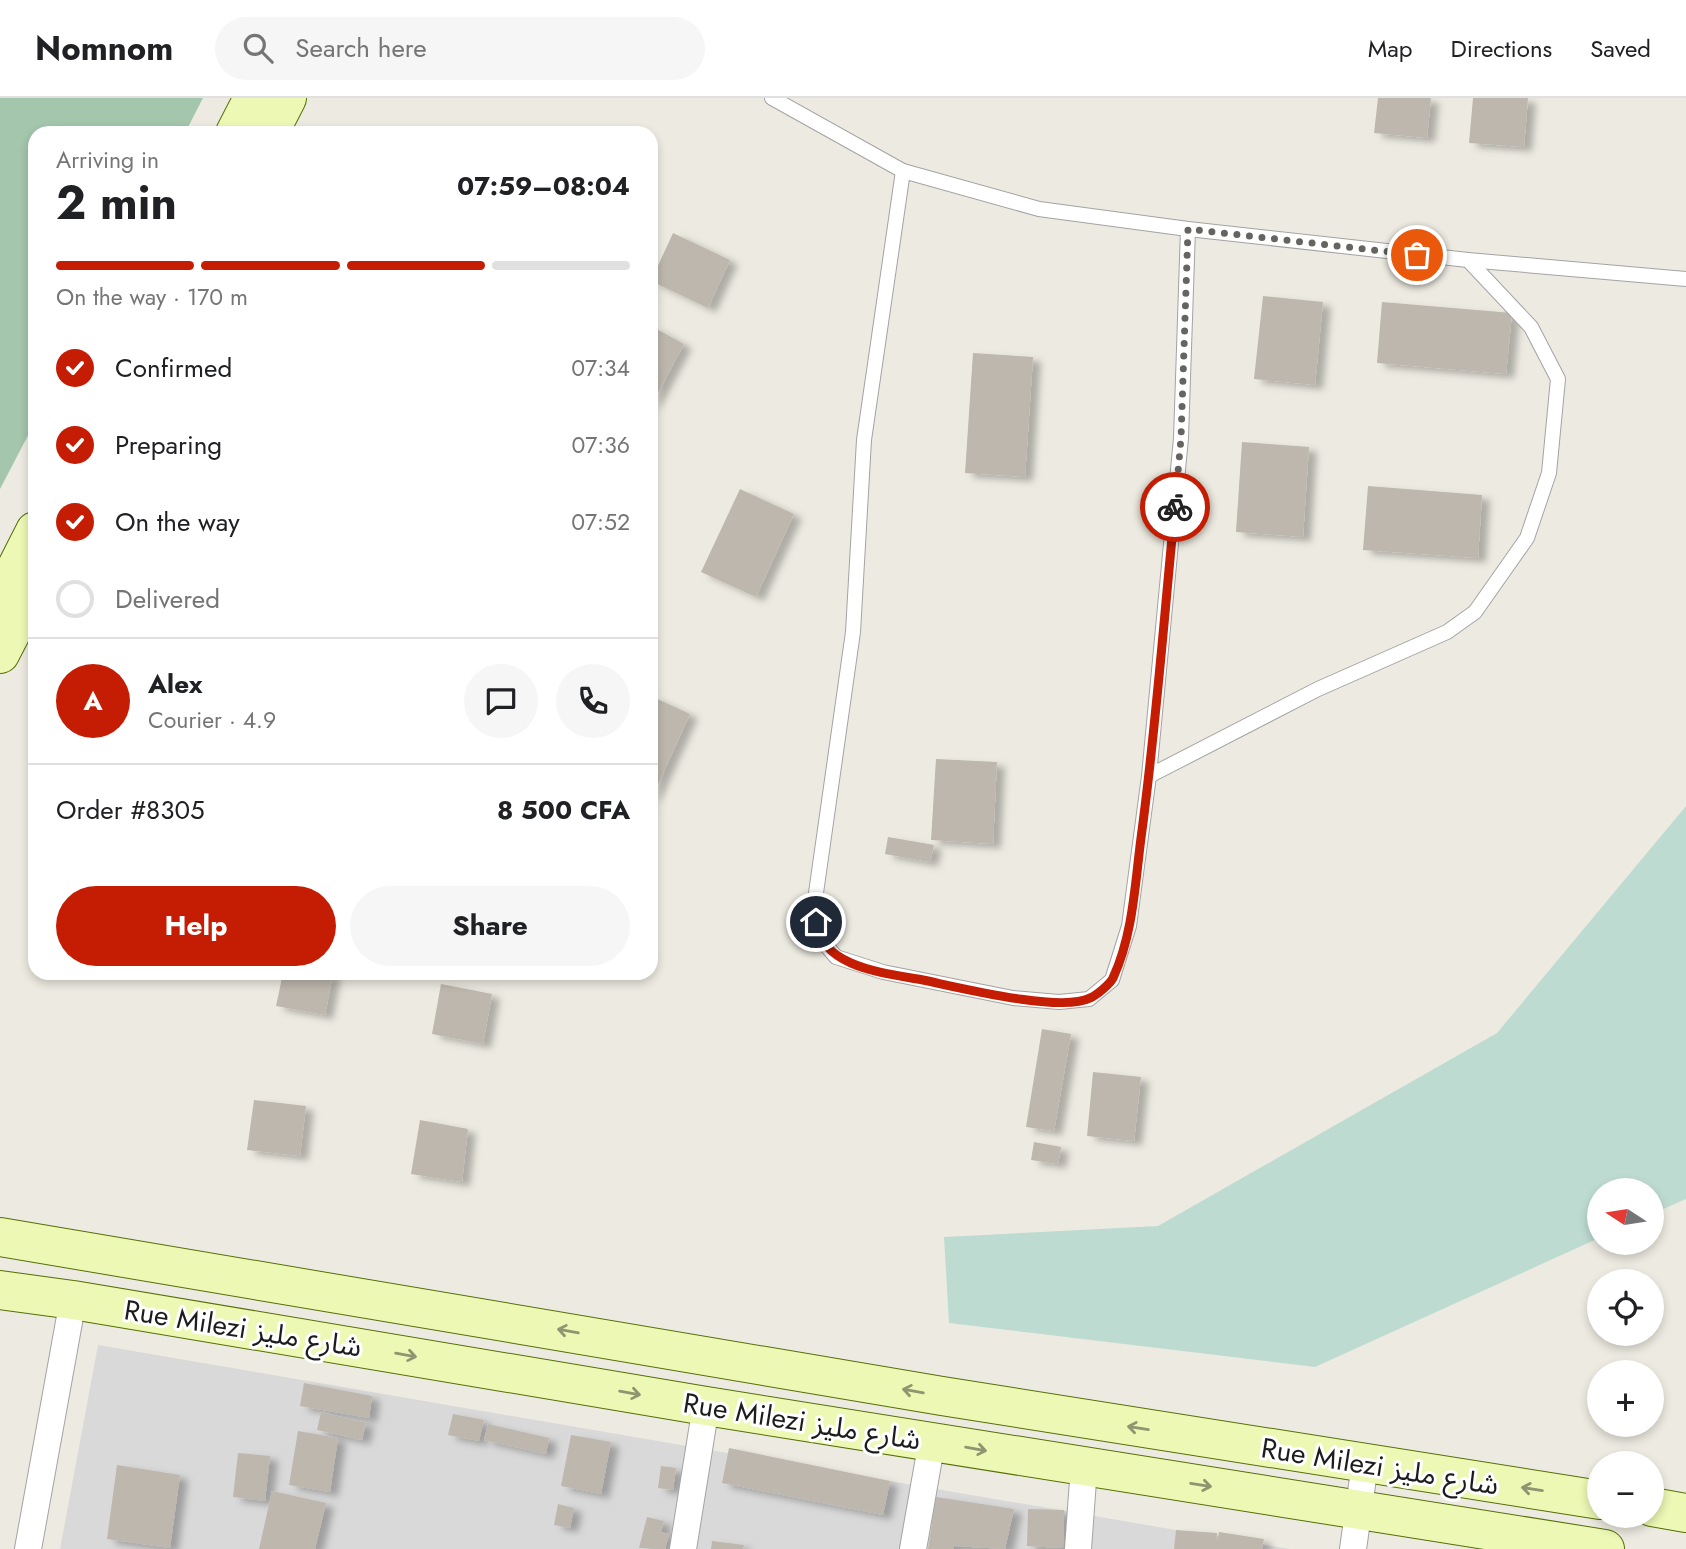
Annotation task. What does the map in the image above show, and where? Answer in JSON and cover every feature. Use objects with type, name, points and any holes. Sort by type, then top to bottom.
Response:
[{"type":"street","points":[[239,126],[253,98]]},
{"type":"street","points":[[273,126],[287,98]]},
{"type":"street","points":[[0,600],[28,545]]},
{"type":"street","points":[[0,654],[28,600]]},
{"type":"street","name":"Rue Milezi شارع مليز","points":[[0,1237],[942,1396],[1587,1498]]},
{"type":"street","points":[[196,1320],[205,1273]]},
{"type":"street","name":"Rue Milezi شارع مليز","points":[[0,1290],[1605,1549]]},
{"type":"street","points":[[29,1549],[73,1300]]},
{"type":"street","points":[[683,1549],[706,1406]]},
{"type":"street","points":[[913,1549],[932,1441]]},
{"type":"street","points":[[1353,1549],[1365,1464]]},
{"type":"street","points":[[1078,1549],[1084,1467]]},
{"type":"street","points":[[1664,1509],[1686,1513]]},
{"type":"lane","points":[[772,98],[903,171],[1039,209],[1188,229],[1468,260],[1686,279]]},
{"type":"lane","points":[[903,171],[864,440],[853,632],[814,907],[818,936],[836,957],[883,972],[1013,998],[1059,1002],[1089,999],[1112,980],[1129,926],[1149,776],[1181,438],[1188,229]]},
{"type":"lane","points":[[1149,776],[1318,689],[1447,632],[1475,612],[1527,538],[1549,473],[1558,379],[1531,327],[1468,260]]},
{"type":"shaded area","points":[[1686,806],[1686,1199],[1664,1209],[1664,1178],[1587,1178],[1587,1243],[1315,1367],[949,1323],[944,1237],[1158,1226],[1497,1033]]},
{"type":"shaded area","points":[[98,1345],[1176,1530],[1290,1549],[60,1549]]},
{"type":"green space","points":[[0,98],[203,98],[189,126],[28,126],[28,435],[0,489]]},
{"type":"building","points":[[1378,98],[1431,98],[1427,138],[1374,133]]},
{"type":"building","points":[[1473,98],[1528,98],[1524,147],[1469,143]]},
{"type":"building","points":[[673,233],[730,260],[708,308],[658,284],[658,266]]},
{"type":"building","points":[[1263,296],[1323,302],[1315,385],[1254,379]]},
{"type":"building","points":[[1382,302],[1512,313],[1506,374],[1377,363]]},
{"type":"building","points":[[658,330],[684,344],[658,393]]},
{"type":"building","points":[[973,353],[1033,357],[1025,477],[965,473]]},
{"type":"building","points":[[1242,442],[1309,447],[1303,537],[1236,532]]},
{"type":"building","points":[[1368,486],[1482,495],[1478,558],[1363,550]]},
{"type":"building","points":[[740,489],[794,514],[756,597],[701,572]]},
{"type":"building","points":[[658,699],[690,714],[658,785]]},
{"type":"building","points":[[936,759],[997,762],[993,844],[931,840]]},
{"type":"building","points":[[888,837],[934,845],[930,862],[885,854]]},
{"type":"building","points":[[282,980],[332,980],[325,1015],[276,1006]]},
{"type":"building","points":[[441,984],[492,994],[483,1044],[432,1034]]},
{"type":"building","points":[[1042,1029],[1071,1034],[1054,1131],[1026,1127]]},
{"type":"building","points":[[1093,1072],[1141,1077],[1134,1141],[1087,1136]]},
{"type":"building","points":[[254,1100],[306,1106],[300,1156],[247,1150]]},
{"type":"building","points":[[420,1120],[468,1129],[462,1182],[411,1174]]},
{"type":"building","points":[[1034,1142],[1061,1147],[1058,1164],[1031,1160]]},
{"type":"building","points":[[304,1383],[372,1396],[369,1418],[300,1406]]},
{"type":"building","points":[[321,1412],[366,1423],[362,1440],[317,1430]]},
{"type":"building","points":[[453,1414],[484,1420],[479,1441],[448,1435]]},
{"type":"building","points":[[488,1424],[549,1438],[546,1454],[484,1440]]},
{"type":"building","points":[[298,1431],[338,1438],[330,1492],[289,1485]]},
{"type":"building","points":[[571,1435],[611,1442],[601,1494],[561,1486]]},
{"type":"building","points":[[729,1448],[890,1481],[883,1515],[722,1483]]},
{"type":"building","points":[[238,1453],[270,1456],[265,1501],[233,1497]]},
{"type":"building","points":[[117,1465],[180,1475],[170,1548],[107,1539]]},
{"type":"building","points":[[661,1466],[676,1468],[673,1490],[658,1488]]},
{"type":"building","points":[[272,1491],[326,1503],[315,1549],[259,1549]]},
{"type":"building","points":[[936,1497],[1014,1509],[1005,1549],[954,1546],[953,1549],[928,1549]]},
{"type":"building","points":[[558,1504],[574,1508],[570,1528],[554,1525]]},
{"type":"building","points":[[1028,1509],[1064,1510],[1063,1548],[1027,1546]]},
{"type":"building","points":[[647,1517],[664,1521],[661,1532],[669,1534],[665,1549],[639,1548]]},
{"type":"building","points":[[1176,1530],[1217,1533],[1216,1549],[1174,1549]]},
{"type":"building","points":[[1219,1532],[1264,1539],[1262,1549],[1216,1549]]},
{"type":"building","points":[[712,1541],[744,1545],[743,1549],[711,1549]]},
{"type":"way so far","points":[[1175,507],[1181,438],[1188,229],[1417,255]]},
{"type":"route","points":[[816,922],[818,936],[836,957],[909,978],[1013,998],[1059,1002],[1089,999],[1112,980],[1129,926],[1149,776],[1175,507]]}]
